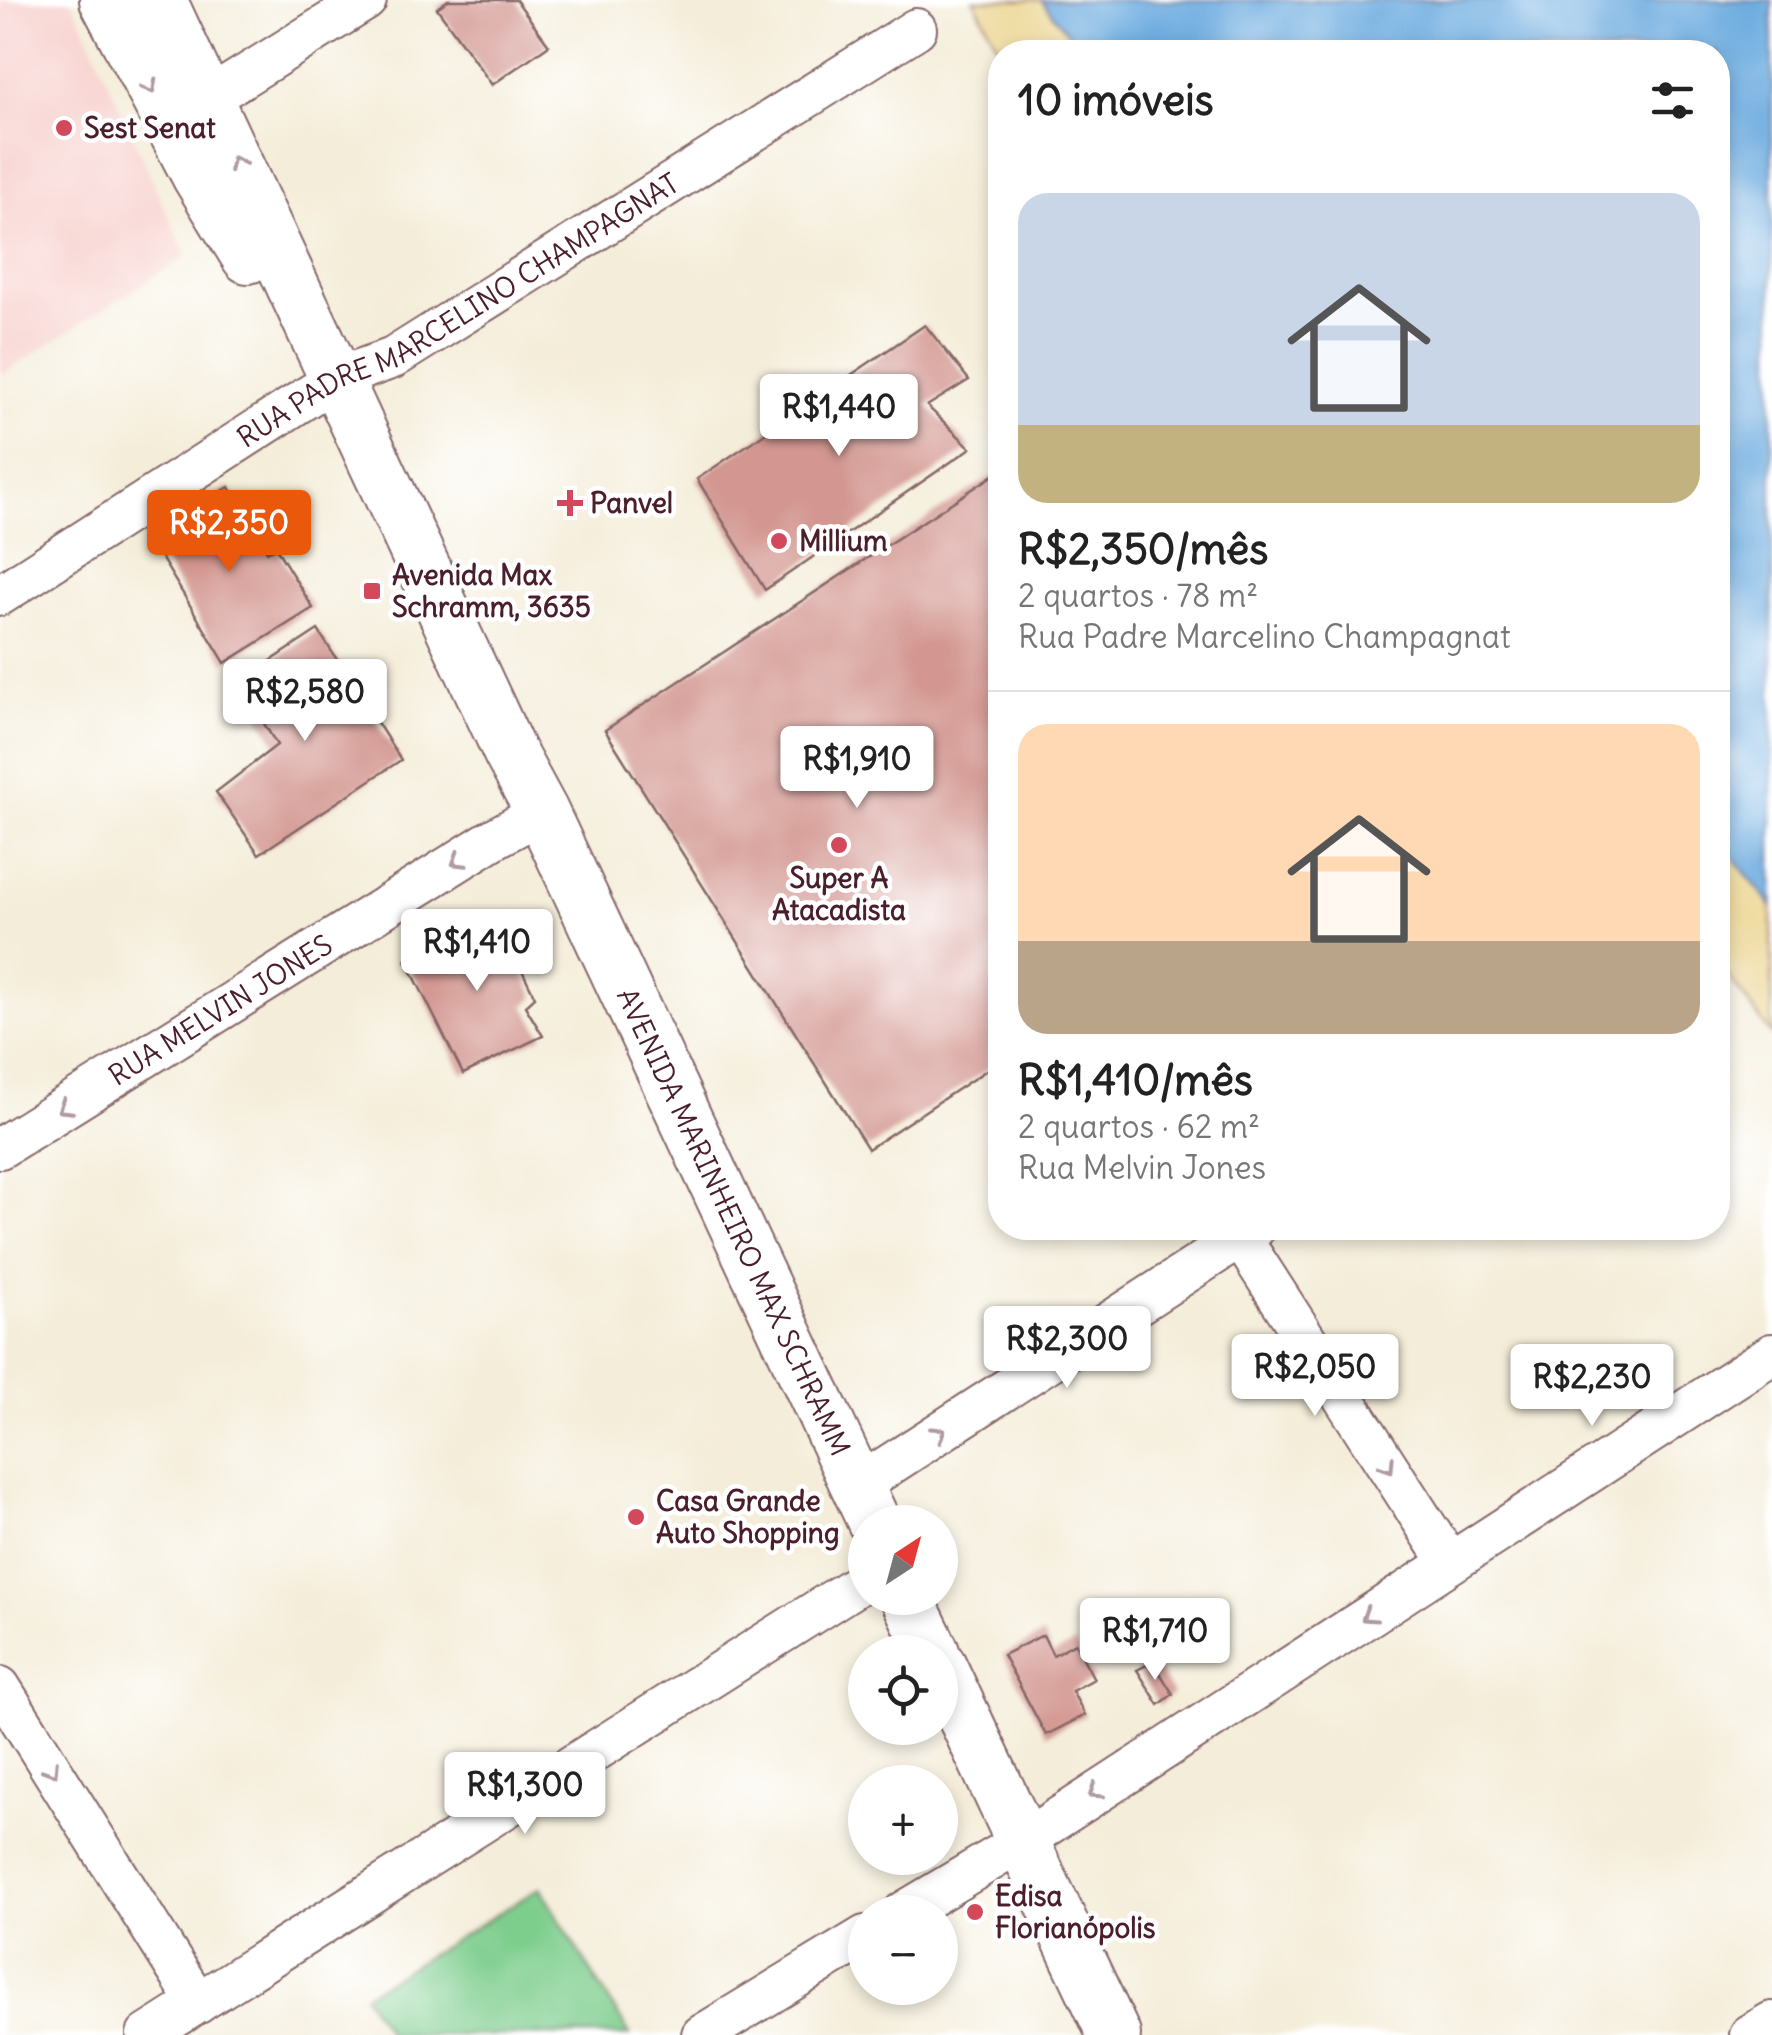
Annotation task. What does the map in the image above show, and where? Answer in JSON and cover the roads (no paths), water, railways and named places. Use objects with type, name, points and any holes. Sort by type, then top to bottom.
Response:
[{"type":"main road","name":"AVENIDA MARINHEIRO MAX SCHRAMM","points":[[106,0],[199,177],[246,254],[337,378]]},
{"type":"main road","name":"AVENIDA MARINHEIRO MAX SCHRAMM","points":[[160,0],[865,1504]]},
{"type":"main road","points":[[958,1704],[1114,2035]]},
{"type":"street","points":[[206,100],[366,0]]},
{"type":"street","name":"RUA PADRE MARCELINO CHAMPAGNAT","points":[[0,595],[337,378],[393,358],[916,29]]},
{"type":"street","name":"RUA MELVIN JONES","points":[[0,1148],[542,812]]},
{"type":"street","points":[[865,1504],[1237,1240]]},
{"type":"street","points":[[1253,1240],[1450,1563]]},
{"type":"street","points":[[932,1895],[1023,1841],[1772,1354]]},
{"type":"street","points":[[147,2035],[848,1591]]},
{"type":"street","points":[[0,1687],[198,2002]]},
{"type":"street","points":[[702,2035],[848,1946]]},
{"type":"street","points":[[1750,2035],[1772,2022]]},
{"type":"water","points":[[1041,0],[1772,0],[1772,906],[1730,854],[1730,40],[1073,40]]},
{"type":"place","name":"Sest Senat","points":[[64,128]]},
{"type":"place","name":"Panvel","points":[[570,503]]},
{"type":"place","name":"Millium","points":[[779,541]]},
{"type":"place","name":"Avenida Max Schramm, 3635","points":[[372,591]]},
{"type":"place","name":"Super A Atacadista","points":[[839,845]]},
{"type":"place","name":"Casa Grande Auto Shopping","points":[[636,1517]]},
{"type":"place","name":"Edisa Florianópolis","points":[[975,1912]]}]
